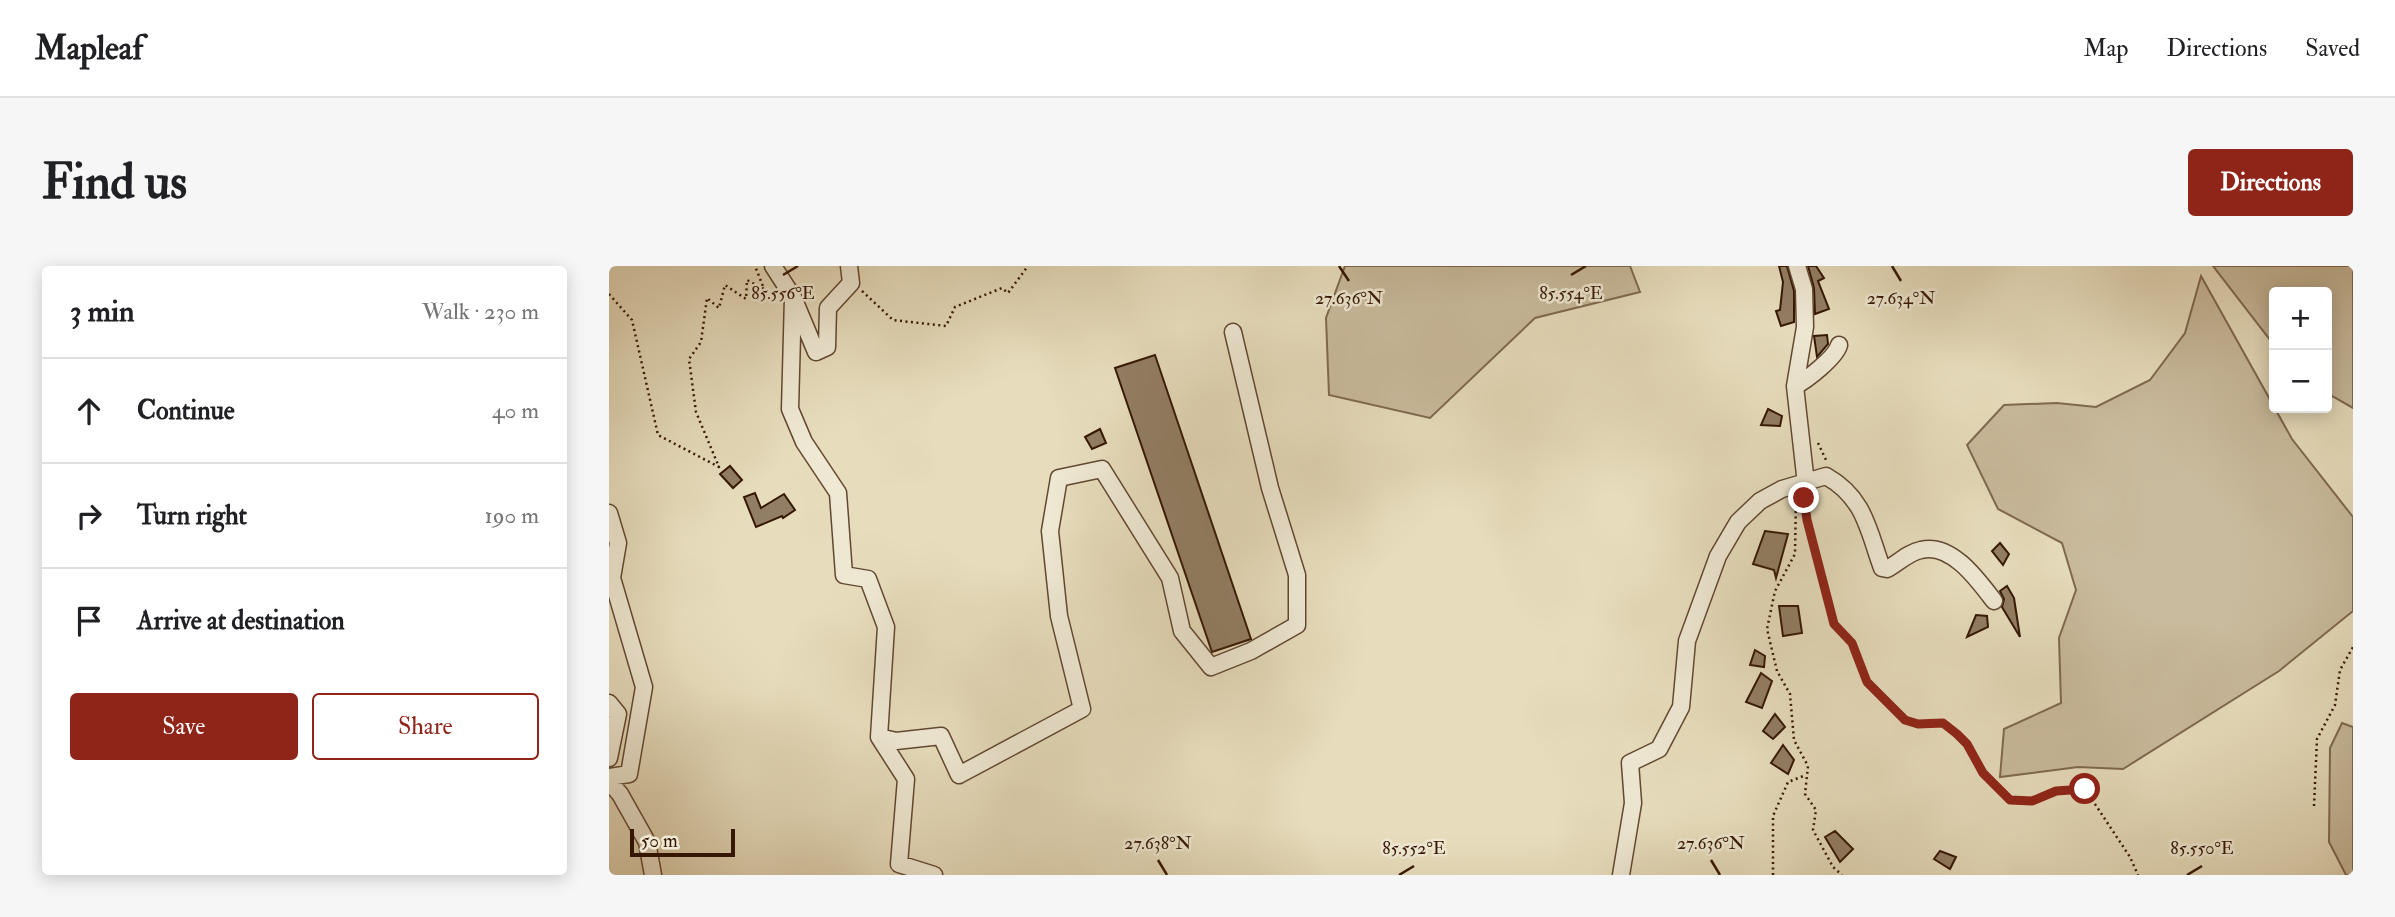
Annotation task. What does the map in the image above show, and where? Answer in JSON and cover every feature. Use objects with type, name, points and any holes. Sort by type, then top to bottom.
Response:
[{"type":"street","points":[[773,266],[793,297],[816,352],[827,347],[828,308],[850,274]]},
{"type":"street","points":[[1797,266],[1804,289],[1805,327],[1795,386],[1801,485]]},
{"type":"street","points":[[793,297],[790,409],[804,442],[838,493],[844,575],[868,579],[886,627],[879,737],[905,779],[899,863],[934,875]]},
{"type":"street","points":[[879,737],[895,741],[941,736],[959,775],[1081,709],[1059,616],[1049,531],[1059,478],[1102,469],[1170,578],[1182,631],[1211,667],[1251,652],[1297,625],[1297,575],[1270,488],[1233,332]]},
{"type":"street","points":[[1795,386],[1832,359],[1839,345]]},
{"type":"street","points":[[1621,875],[1633,803],[1630,763],[1659,748],[1681,707],[1687,641],[1718,556],[1738,522],[1760,501],[1782,489],[1826,476],[1843,485],[1855,499],[1865,518],[1882,568],[1887,569],[1917,550],[1937,549],[1973,572],[1994,601]]},
{"type":"street","points":[[609,513],[618,543],[612,578],[644,687],[629,774],[609,777]]},
{"type":"street","points":[[609,703],[618,714],[609,758]]},
{"type":"street","points":[[609,782],[620,794],[647,842],[653,875]]},
{"type":"path","points":[[609,294],[632,320],[658,435],[719,467],[696,412],[689,359],[701,342],[707,299],[719,308],[725,285],[746,299],[747,279],[764,289],[755,266]]},
{"type":"path","points":[[850,274],[893,320],[946,326],[955,307],[1002,288],[1008,293],[1027,266]]},
{"type":"path","points":[[1815,436],[1828,464]]},
{"type":"path","points":[[1801,485],[1795,554],[1776,591],[1767,629],[1777,671],[1790,694],[1794,740],[1808,766],[1805,794],[1816,810],[1813,830],[1833,867],[1842,875]]},
{"type":"path","points":[[1801,485],[1807,520],[1834,624],[1852,643],[1867,682],[1905,720],[1918,724],[1943,723],[1957,734],[1967,744],[1983,773],[2010,800],[2032,801],[2056,791],[2085,789],[2139,875]]},
{"type":"path","points":[[2314,806],[2317,739],[2335,705],[2340,670],[2353,647]]},
{"type":"path","points":[[1773,875],[1773,816],[1787,782],[1807,775]]},
{"type":"shaded area","points":[[1345,266],[1630,266],[1640,292],[1535,318],[1430,418],[1329,395],[1326,318]]},
{"type":"shaded area","points":[[2213,266],[2353,266],[2353,408],[2332,396],[2332,287],[2269,287],[2269,339]]},
{"type":"shaded area","points":[[2201,276],[2269,398],[2269,413],[2277,413],[2292,439],[2353,517],[2353,611],[2279,671],[2123,769],[2078,767],[2000,777],[2004,729],[2061,703],[2059,638],[2076,590],[2062,543],[1998,509],[1967,445],[2004,405],[2057,403],[2096,407],[2150,380],[2185,333]]},
{"type":"shaded area","points":[[2342,723],[2353,727],[2353,875],[2346,875],[2329,842],[2330,748]]},
{"type":"building","points":[[1779,266],[1787,266],[1794,291],[1794,322],[1781,326],[1776,311],[1780,310],[1783,282]]},
{"type":"building","points":[[1808,266],[1816,266],[1824,278],[1818,281],[1829,309],[1815,314],[1814,288]]},
{"type":"building","points":[[1827,335],[1828,344],[1817,357],[1814,336]]},
{"type":"building","points":[[1155,355],[1251,639],[1212,652],[1115,368]]},
{"type":"building","points":[[1768,409],[1782,416],[1780,426],[1761,425]]},
{"type":"building","points":[[1100,429],[1106,443],[1092,449],[1085,437]]},
{"type":"building","points":[[730,466],[742,480],[733,488],[720,474]]},
{"type":"building","points":[[755,493],[761,508],[784,494],[795,510],[783,518],[782,516],[756,527],[744,497]]},
{"type":"building","points":[[1765,531],[1788,534],[1776,578],[1774,570],[1753,564]]},
{"type":"building","points":[[2000,543],[2009,554],[2003,565],[1992,551]]},
{"type":"building","points":[[2007,586],[2014,598],[2020,637],[2002,607],[2004,599],[2000,591]]},
{"type":"building","points":[[1779,606],[1798,606],[1802,633],[1783,636]]},
{"type":"building","points":[[1976,615],[1987,616],[1988,627],[1967,637]]},
{"type":"building","points":[[1755,650],[1765,656],[1764,667],[1750,665]]},
{"type":"building","points":[[1761,673],[1772,681],[1762,708],[1746,702]]},
{"type":"building","points":[[1775,714],[1785,727],[1773,739],[1763,731]]},
{"type":"building","points":[[1783,745],[1794,760],[1788,774],[1771,763]]},
{"type":"building","points":[[1835,831],[1853,849],[1840,862],[1825,837]]},
{"type":"building","points":[[1940,851],[1956,857],[1950,869],[1934,859]]},
{"type":"route","points":[[1804,498],[1807,520],[1834,624],[1852,643],[1867,682],[1905,720],[1918,724],[1943,723],[1957,734],[1967,744],[1983,773],[2010,800],[2032,801],[2056,791],[2085,789]]}]
